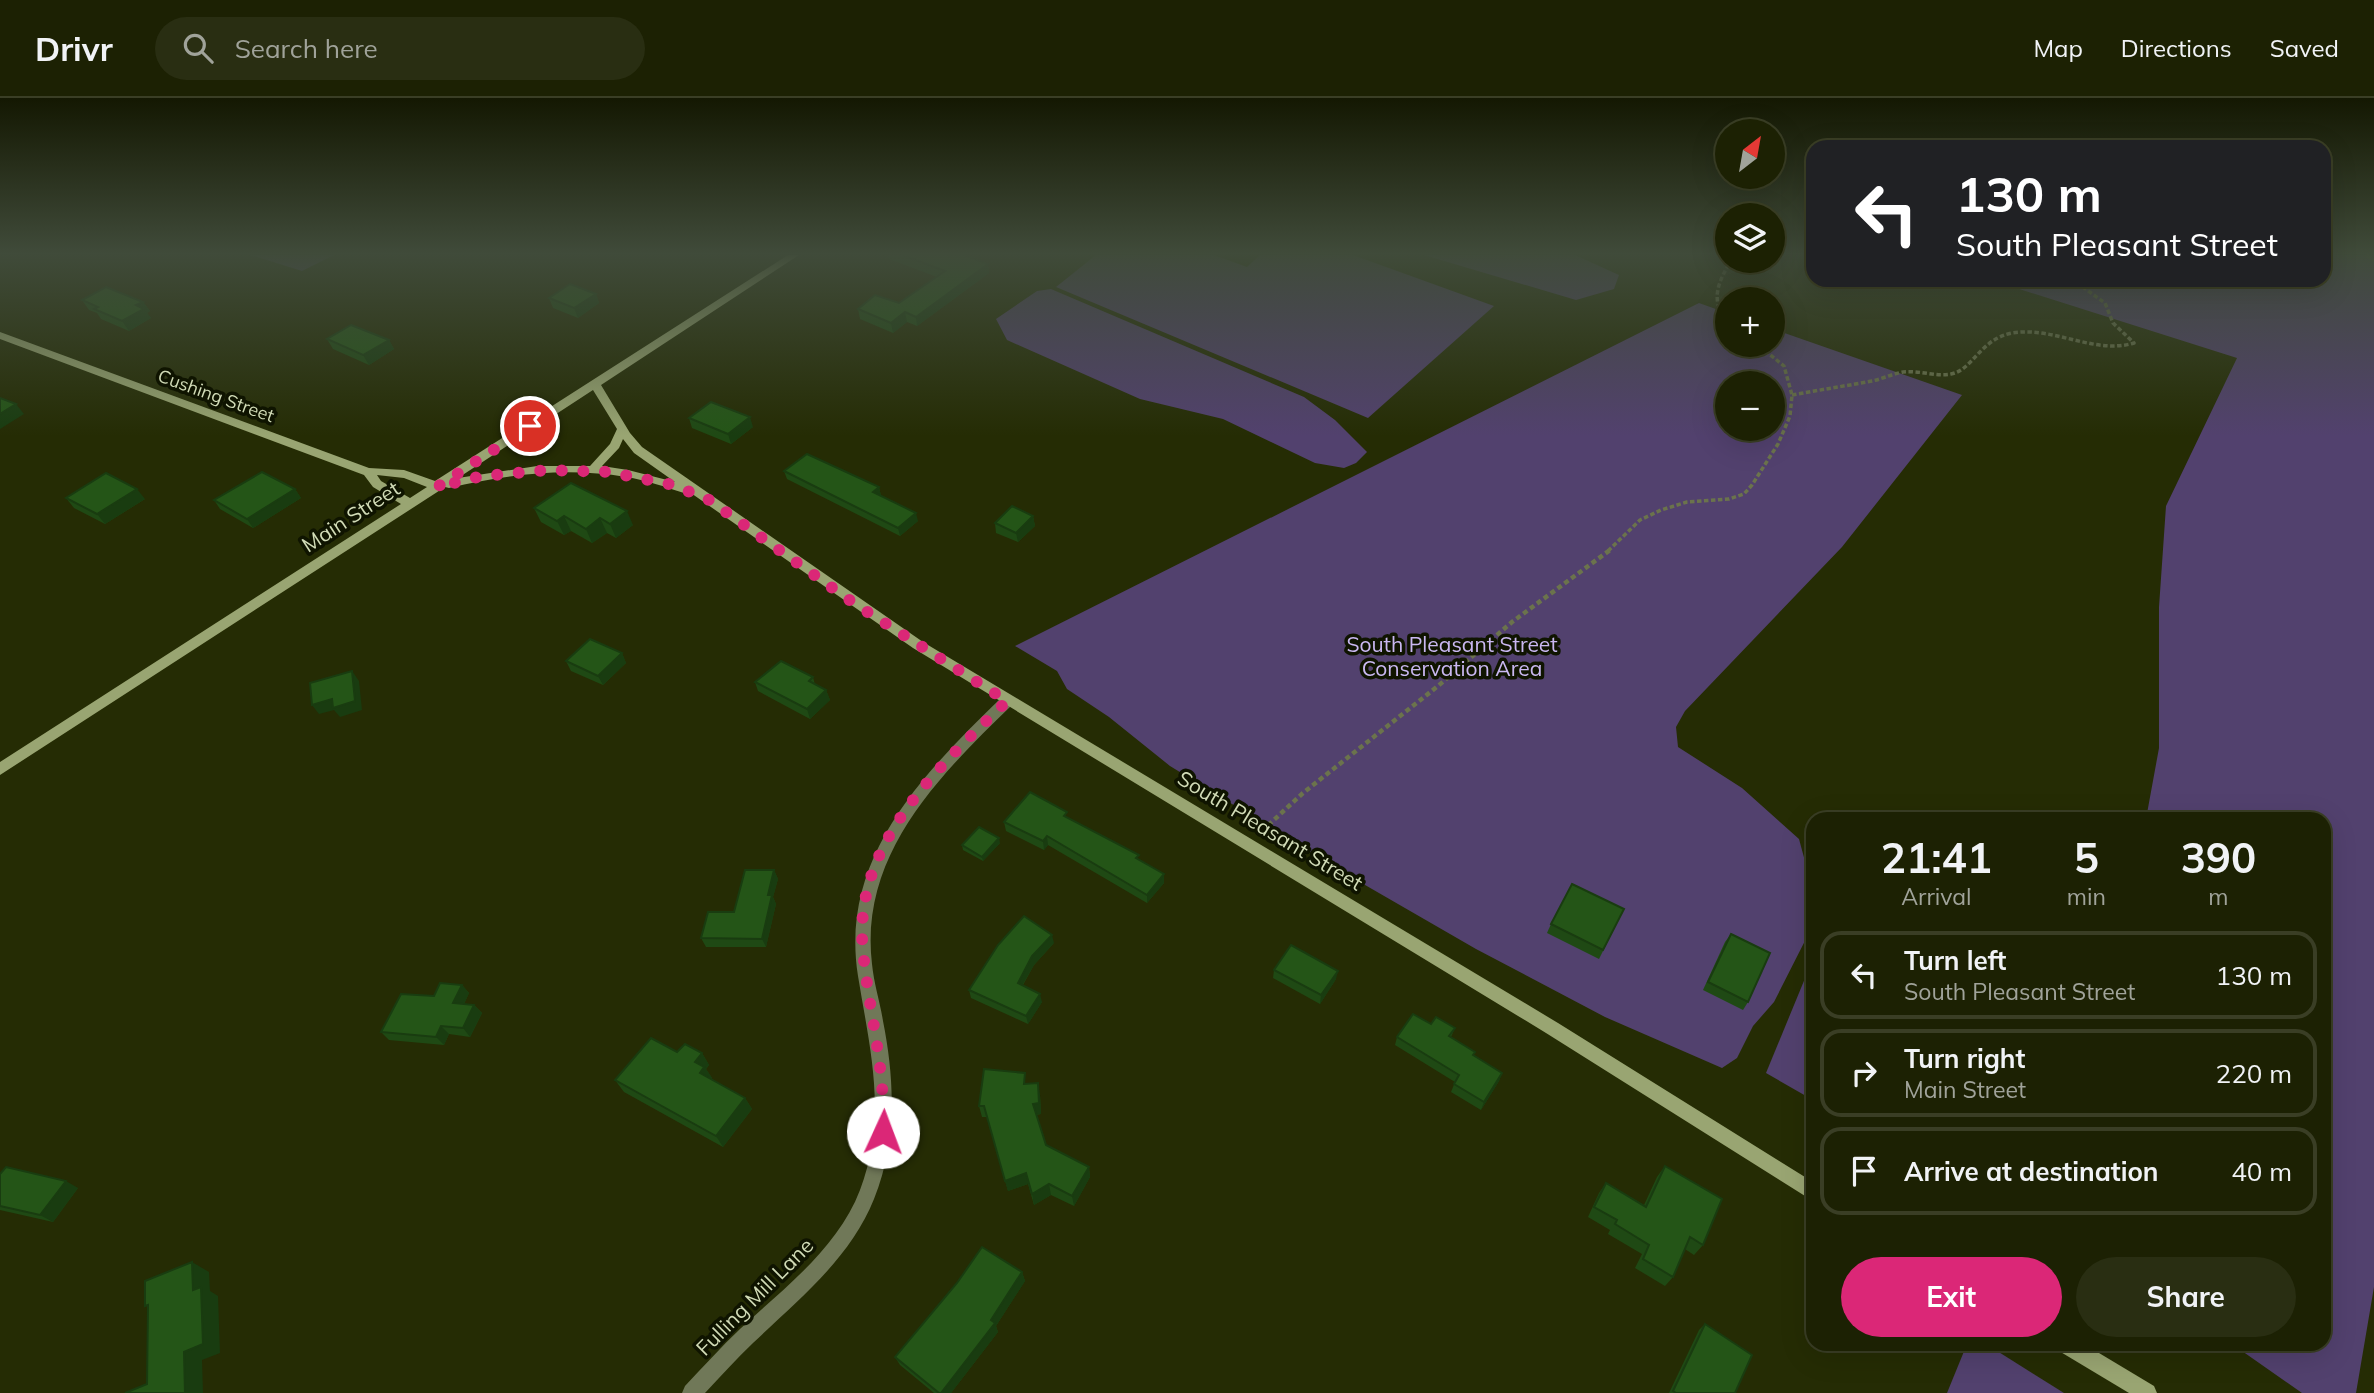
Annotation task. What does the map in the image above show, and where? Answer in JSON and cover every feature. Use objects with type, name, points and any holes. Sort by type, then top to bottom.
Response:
[{"type":"street","name":"Main Street","points":[[0,769],[700,315]]},
{"type":"street","name":"Cushing Street","points":[[0,335],[368,472],[377,484],[411,504]]},
{"type":"street","name":"South Pleasant Street","points":[[594,384],[610,402],[621,430],[638,450],[855,604],[1007,701],[1552,1028],[1806,1188]]},
{"type":"street","points":[[593,471],[615,446],[621,430]]},
{"type":"street","name":"South Pleasant Street","points":[[437,487],[512,472],[593,471],[658,480],[709,500]]},
{"type":"street","points":[[368,472],[406,474],[437,487]]},
{"type":"street","name":"Fulling Mill Lane","points":[[692,1393],[727,1354],[825,1262],[847,1234],[866,1196],[883,1132],[884,1098],[863,948],[869,889],[889,836],[906,808],[943,763],[1007,701]]},
{"type":"street","points":[[2078,1351],[2147,1393]]},
{"type":"path","points":[[1792,395],[1904,372],[1952,373],[1969,365],[1974,353],[2001,334],[2046,331],[2114,346],[2130,346],[2134,343],[2113,323],[2113,315]]},
{"type":"path","points":[[1248,844],[1303,793],[1438,686],[1512,622],[1600,559],[1640,520],[1687,502],[1729,499],[1744,494],[1778,444],[1790,416],[1792,395],[1784,366],[1773,357]]},
{"type":"green space","points":[[1001,315],[1113,315],[1304,397],[1335,420],[1367,452],[1356,463],[1344,468],[1315,463],[1223,419],[1140,399],[1007,340],[996,319]]},
{"type":"green space","points":[[1124,315],[1483,315],[1368,418]]},
{"type":"green space","name":"South Pleasant Street Conservation Area","points":[[1674,315],[1715,315],[1715,357],[1785,357],[1785,333],[1962,395],[1842,547],[1685,711],[1676,727],[1678,747],[1742,788],[1799,839],[1806,865],[1806,939],[1774,1002],[1753,1026],[1737,1058],[1722,1068],[1605,1017],[1476,949],[1346,874],[1170,766],[1109,717],[1067,689],[1057,671],[1015,646]]},
{"type":"green space","points":[[2103,315],[2374,315],[2374,1287],[2356,1393],[2302,1393],[2242,1351],[2331,1351],[2331,812],[2147,812],[2159,748],[2159,607],[2166,506],[2237,358]]},
{"type":"green space","points":[[1806,976],[1806,1096],[1766,1073]]},
{"type":"green space","points":[[1964,1351],[1997,1351],[2064,1393],[1947,1393]]},
{"type":"building","points":[[109,315],[132,315],[122,321]]},
{"type":"building","points":[[873,315],[901,315],[891,323]]},
{"type":"building","points":[[351,325],[389,340],[363,355],[327,339]]},
{"type":"building","points":[[0,398],[16,404],[0,414]]},
{"type":"building","points":[[711,402],[750,417],[728,434],[689,418]]},
{"type":"building","points":[[807,454],[879,487],[873,492],[916,513],[898,528],[784,471]]},
{"type":"building","points":[[262,472],[295,489],[247,519],[214,500]]},
{"type":"building","points":[[106,473],[137,489],[97,514],[66,498]]},
{"type":"building","points":[[571,483],[627,511],[610,524],[600,518],[586,529],[564,516],[557,521],[534,508]]},
{"type":"building","points":[[1012,506],[1033,516],[1016,533],[995,523]]},
{"type":"building","points":[[590,639],[622,653],[598,676],[566,661]]},
{"type":"building","points":[[781,661],[813,677],[809,681],[826,690],[807,709],[755,682]]},
{"type":"building","points":[[352,671],[355,701],[333,708],[332,699],[312,705],[310,683]]},
{"type":"building","points":[[1030,792],[1067,812],[1064,816],[1139,855],[1136,858],[1164,874],[1147,895],[1047,836],[1043,841],[1004,822]]},
{"type":"building","points":[[979,827],[999,838],[982,857],[962,845]]},
{"type":"building","points":[[745,870],[774,870],[768,895],[772,895],[762,939],[701,938],[708,912],[734,912]]},
{"type":"building","points":[[1572,884],[1624,909],[1603,950],[1551,924]]},
{"type":"building","points":[[1024,916],[1052,935],[1032,956],[1018,983],[1040,994],[1026,1016],[969,990],[998,945]]},
{"type":"building","points":[[1731,934],[1770,953],[1748,1002],[1708,982]]},
{"type":"building","points":[[1291,945],[1338,971],[1321,995],[1274,970]]},
{"type":"building","points":[[440,983],[462,985],[453,1003],[474,1005],[463,1028],[441,1026],[436,1037],[381,1032],[401,994],[434,996]]},
{"type":"building","points":[[1413,1014],[1431,1024],[1436,1017],[1455,1028],[1449,1036],[1502,1073],[1484,1102],[1454,1084],[1459,1075],[1397,1037]]},
{"type":"building","points":[[651,1038],[677,1052],[685,1044],[702,1053],[695,1062],[704,1067],[700,1073],[745,1098],[716,1136],[615,1080]]},
{"type":"building","points":[[984,1069],[1025,1073],[1024,1084],[1038,1083],[1039,1103],[1033,1104],[1046,1145],[1089,1167],[1072,1196],[1049,1184],[1032,1194],[1026,1173],[1005,1181],[984,1106],[979,1106]]},
{"type":"building","points":[[1665,1166],[1722,1199],[1703,1245],[1690,1237],[1673,1277],[1643,1259],[1649,1245],[1615,1224],[1617,1220],[1594,1207],[1606,1183],[1646,1207]]},
{"type":"building","points":[[6,1167],[66,1181],[40,1215],[0,1206],[0,1174]]},
{"type":"building","points":[[982,1247],[1022,1272],[991,1320],[995,1323],[939,1393],[895,1357],[957,1283]]},
{"type":"building","points":[[192,1262],[193,1290],[201,1287],[203,1344],[184,1352],[185,1393],[125,1393],[147,1384],[148,1305],[145,1306],[145,1281]]},
{"type":"building","points":[[1705,1324],[1752,1355],[1735,1393],[1673,1391]]},
{"type":"route","points":[[530,426],[437,487],[482,476],[550,470],[609,472],[673,485],[709,500],[855,604],[1007,701],[943,763],[906,808],[889,836],[869,889],[863,948],[881,1063],[883,1132]]}]
